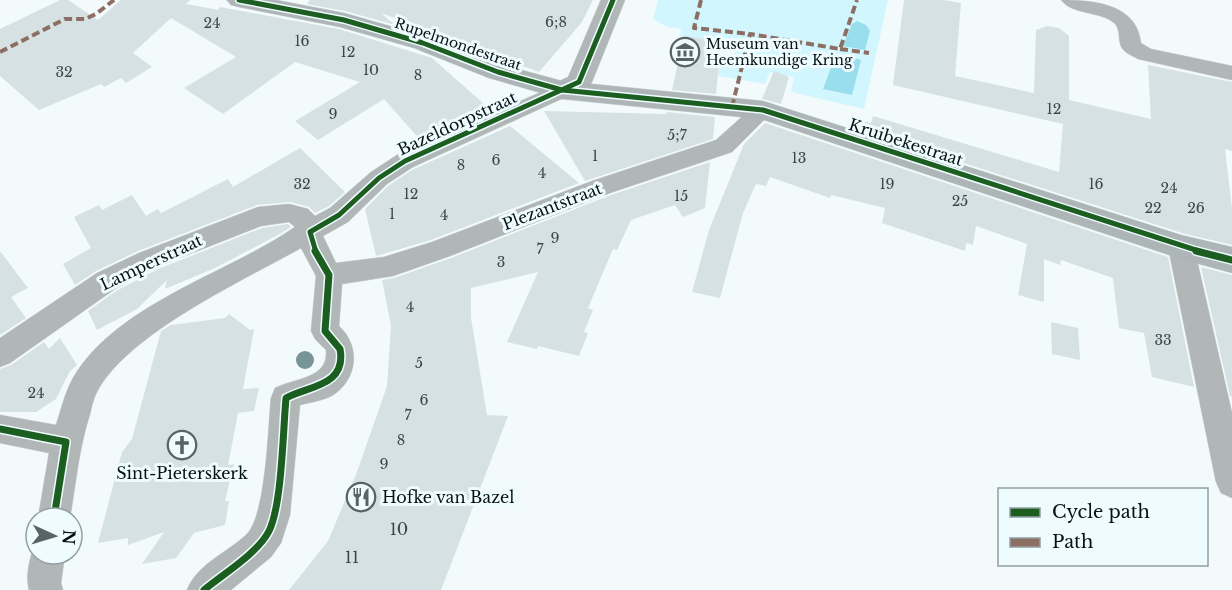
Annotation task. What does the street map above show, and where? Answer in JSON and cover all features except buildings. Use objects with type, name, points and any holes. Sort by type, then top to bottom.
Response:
[{"type":"main road","name":"Rupelmondestraat","points":[[239,0],[344,20],[423,43],[498,72],[562,90]]},
{"type":"main road","name":"Kruibekestraat","points":[[562,90],[763,110],[1181,247],[1232,260]]},
{"type":"street","points":[[562,90],[579,82],[613,0]]},
{"type":"street","points":[[1071,0],[1122,17],[1129,25],[1131,46],[1145,54],[1232,73]]},
{"type":"street","name":"Bazeldorpstraat","points":[[56,506],[66,442],[84,386],[106,359],[128,339],[162,313],[339,215],[379,178],[405,161],[562,90]]},
{"type":"street","name":"Plezantstraat","points":[[329,275],[393,265],[602,187],[724,146],[763,110]]},
{"type":"street","name":"Lamperstraat","points":[[0,354],[106,281],[207,235],[258,217],[289,213],[299,216],[306,222],[310,232]]},
{"type":"street","points":[[204,590],[259,545],[269,531],[274,515],[280,470],[286,398],[298,391],[323,385],[332,377],[342,357],[342,348],[336,339],[325,331],[329,275],[315,252],[310,232]]},
{"type":"street","points":[[1181,247],[1232,482]]},
{"type":"street","points":[[0,429],[66,442]]},
{"type":"street","points":[[46,566],[44,583],[46,590]]},
{"type":"shaded area","points":[[658,0],[888,0],[864,109],[791,92],[794,77],[770,72],[765,84],[718,76],[720,58],[729,59],[729,55],[735,55],[735,50],[729,47],[729,42],[680,36],[681,29],[667,27],[653,19]]},
{"type":"water","points":[[857,21],[866,25],[870,31],[865,50],[843,46],[852,24]]},
{"type":"water","points":[[848,56],[861,60],[852,95],[823,89],[835,57]]},
{"type":"marked path","points":[[0,52],[65,19],[85,19],[96,14],[114,0]]},
{"type":"marked path","points":[[701,0],[694,28],[750,34]]},
{"type":"marked path","points":[[732,107],[750,34],[840,49],[857,0]]},
{"type":"marked path","points":[[840,49],[869,53]]},
{"type":"cycle path","points":[[239,0],[344,20],[423,43],[498,72],[562,90],[763,110],[1181,247],[1232,260]]},
{"type":"cycle path","points":[[204,590],[259,545],[269,531],[274,515],[280,470],[286,398],[325,384],[336,371],[341,359],[338,344],[325,331],[329,275],[315,251],[310,232],[339,215],[379,178],[405,161],[579,82],[613,0]]},
{"type":"cycle path","points":[[0,429],[66,442],[56,506]]},
{"type":"place","name":"Museum van Heemkundige Kring","points":[[685,52]]},
{"type":"place","name":"Sint-Pieterskerk","points":[[182,445]]},
{"type":"place","name":"Hofke van Bazel","points":[[361,497]]}]
